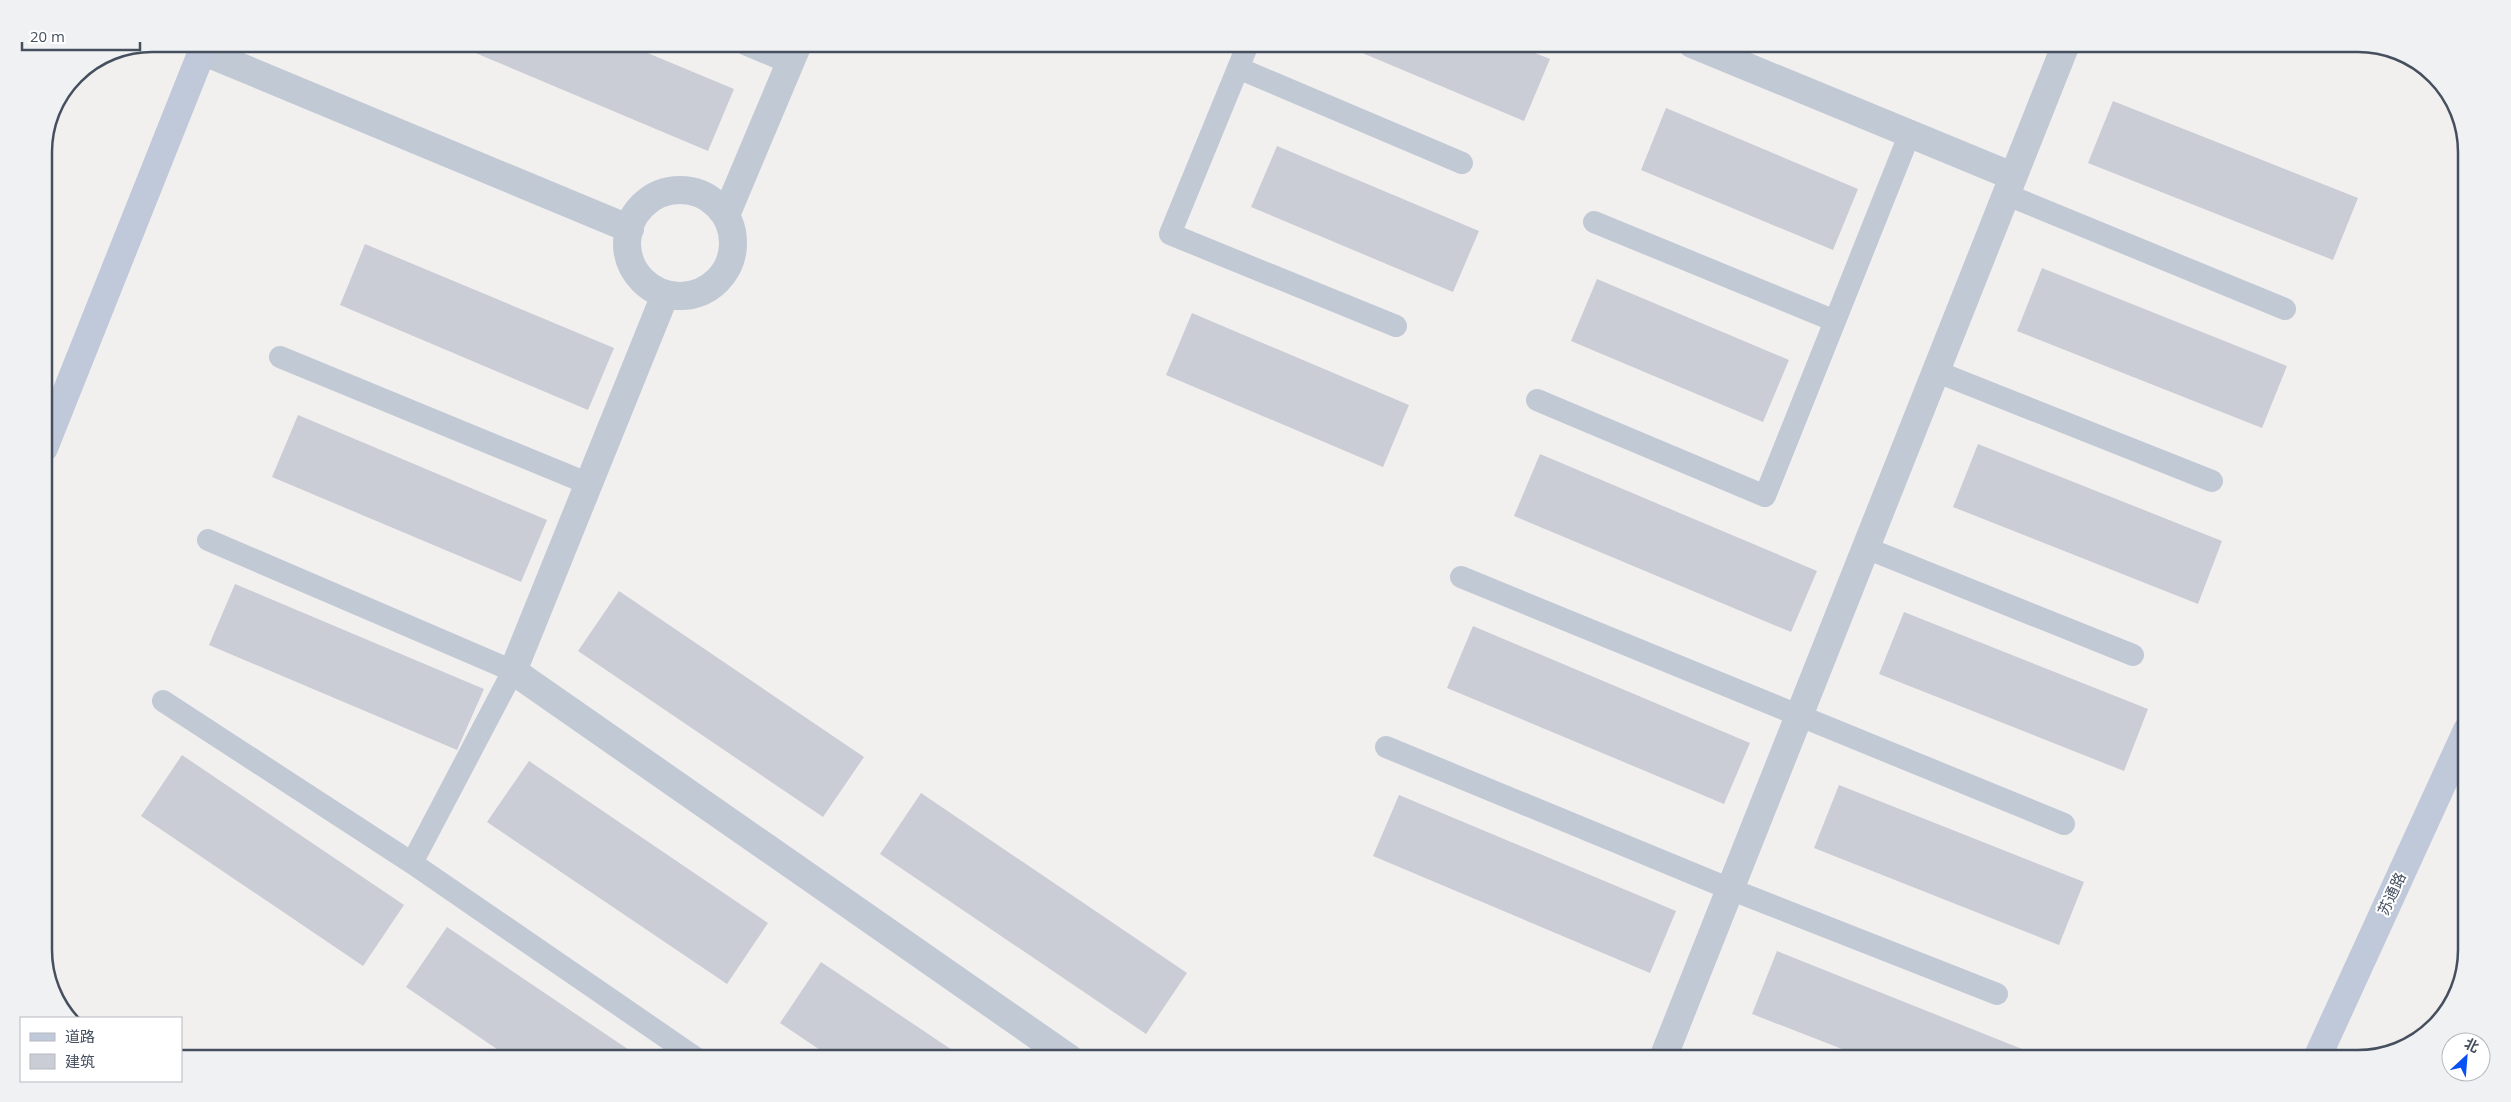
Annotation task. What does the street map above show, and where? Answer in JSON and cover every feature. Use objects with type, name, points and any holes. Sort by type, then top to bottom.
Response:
[{"type":"street","points":[[1712,52],[1910,133],[2009,185]]},
{"type":"street","points":[[1671,1050],[1730,889],[2063,52]]},
{"type":"street","points":[[53,426],[202,53]]},
{"type":"street","points":[[216,53],[630,229]]},
{"type":"street","points":[[726,215],[794,53]]},
{"type":"street","points":[[672,190],[697,193],[713,202],[726,215],[733,233],[733,251],[728,268],[718,282],[705,291],[689,296],[665,295],[644,283],[631,263],[627,240],[634,216],[650,199],[672,190]]},
{"type":"street","points":[[665,295],[513,671],[1058,1050]]},
{"type":"street","name":"苏通路","points":[[2321,1050],[2458,750]]},
{"type":"lane","points":[[1244,53],[1170,234],[1396,326]]},
{"type":"lane","points":[[1238,68],[1462,164]]},
{"type":"lane","points":[[1537,400],[1766,496],[1910,133]]},
{"type":"lane","points":[[2009,185],[2286,309]]},
{"type":"lane","points":[[1594,222],[1835,321]]},
{"type":"lane","points":[[280,357],[589,484]]},
{"type":"lane","points":[[1935,370],[2212,481]]},
{"type":"lane","points":[[208,540],[513,671],[412,863]]},
{"type":"lane","points":[[1866,548],[2133,655]]},
{"type":"lane","points":[[1460,577],[2064,824]]},
{"type":"lane","points":[[163,701],[412,863],[684,1050]]},
{"type":"lane","points":[[1386,747],[1730,889],[1996,994]]},
{"type":"building","points":[[1361,52],[1534,52],[1550,59],[1524,121]]},
{"type":"building","points":[[475,53],[647,53],[734,89],[708,151]]},
{"type":"building","points":[[2113,101],[2358,198],[2333,260],[2088,163]]},
{"type":"building","points":[[1666,108],[1858,189],[1833,250],[1641,170]]},
{"type":"building","points":[[1277,146],[1479,231],[1453,292],[1251,207]]},
{"type":"building","points":[[365,244],[614,348],[588,410],[340,305]]},
{"type":"building","points":[[2042,268],[2287,366],[2262,428],[2017,331]]},
{"type":"building","points":[[1597,279],[1789,360],[1763,422],[1571,341]]},
{"type":"building","points":[[1192,313],[1409,405],[1383,467],[1166,375]]},
{"type":"building","points":[[298,415],[547,520],[521,582],[272,477]]},
{"type":"building","points":[[1978,444],[2222,541],[2198,604],[1953,507]]},
{"type":"building","points":[[1540,454],[1817,571],[1791,632],[1514,516]]},
{"type":"building","points":[[235,584],[484,689],[457,750],[209,645]]},
{"type":"building","points":[[619,591],[864,757],[823,817],[578,651]]},
{"type":"building","points":[[1904,612],[2148,709],[2124,771],[1879,674]]},
{"type":"building","points":[[1473,626],[1750,743],[1724,804],[1447,688]]},
{"type":"building","points":[[182,755],[404,905],[363,966],[141,816]]},
{"type":"building","points":[[529,761],[768,923],[727,984],[487,822]]},
{"type":"building","points":[[1839,785],[2084,882],[2059,945],[1814,848]]},
{"type":"building","points":[[921,793],[1187,973],[1146,1034],[880,854]]},
{"type":"building","points":[[1399,795],[1676,911],[1650,973],[1373,856]]},
{"type":"building","points":[[447,927],[629,1050],[498,1050],[406,987]]},
{"type":"building","points":[[1777,951],[2022,1049],[1844,1050],[1752,1014]]},
{"type":"building","points":[[821,962],[952,1050],[820,1050],[780,1023]]}]
